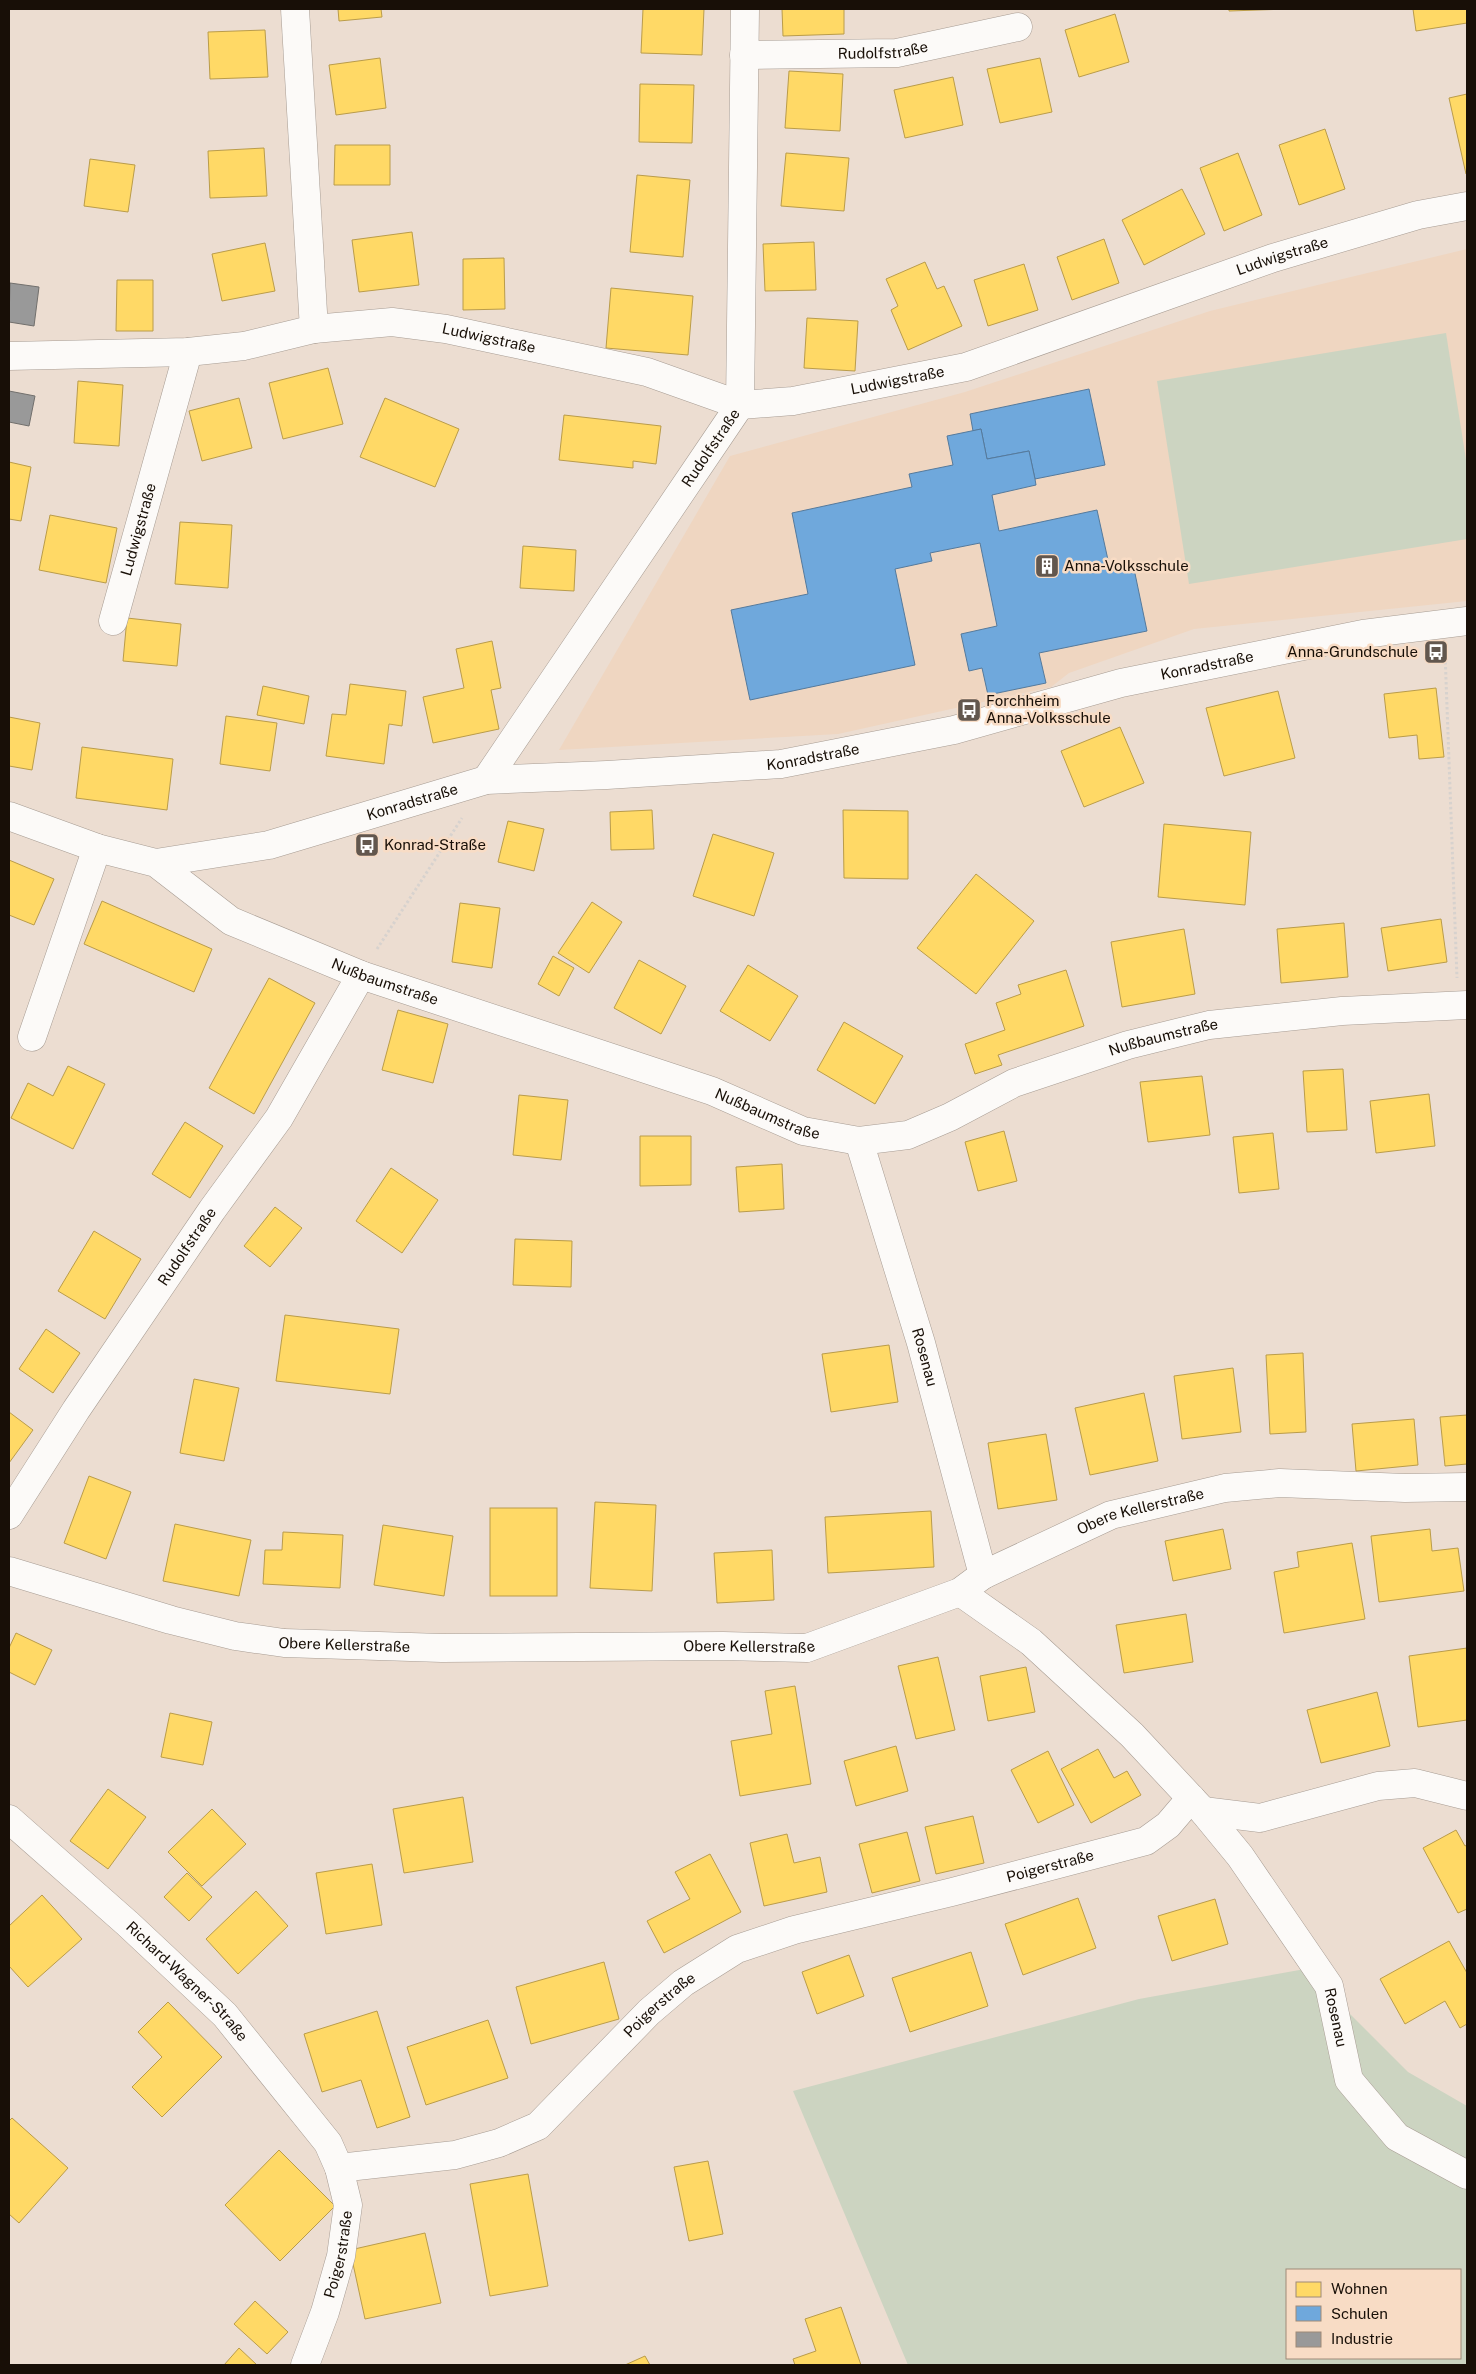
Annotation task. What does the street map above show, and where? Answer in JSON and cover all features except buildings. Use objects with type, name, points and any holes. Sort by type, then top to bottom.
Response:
[{"type":"street","points":[[295,9],[314,329]]},
{"type":"street","name":"Rudolfstraße","points":[[486,780],[740,405],[745,9]]},
{"type":"street","name":"Rudolfstraße","points":[[744,56],[897,52],[1018,27]]},
{"type":"street","name":"Ludwigstraße","points":[[9,356],[188,352],[244,346],[314,329],[392,322],[446,329],[647,372],[740,405],[793,401],[966,367],[1274,258],[1418,215],[1467,206]]},
{"type":"street","name":"Ludwigstraße","points":[[113,620],[188,352]]},
{"type":"street","name":"Konradstraße","points":[[156,864],[269,845],[486,780],[607,775],[781,764],[954,730],[1121,683],[1363,634],[1455,622]]},
{"type":"street","name":"Nußbaumstraße","points":[[9,816],[97,848],[156,864],[231,921],[361,975],[712,1091],[803,1131],[859,1141],[908,1135],[950,1117],[1014,1083],[1128,1045],[1209,1025],[1342,1010],[1462,1005]]},
{"type":"street","points":[[32,1036],[97,848]]},
{"type":"street","name":"Rudolfstraße","points":[[9,1515],[81,1402],[212,1210],[279,1118],[361,975]]},
{"type":"street","name":"Rosenau","points":[[859,1141],[922,1343],[984,1575]]},
{"type":"street","name":"Obere Kellerstraße","points":[[9,1572],[171,1620],[236,1636],[284,1643],[442,1648],[713,1646],[807,1648],[960,1592],[984,1575],[1111,1515],[1225,1488],[1280,1483],[1406,1488],[1467,1487]]},
{"type":"street","name":"Rosenau","points":[[960,1592],[1031,1642],[1132,1736],[1197,1805],[1240,1856],[1329,1986],[1349,2080],[1397,2137],[1467,2175]]},
{"type":"street","points":[[1197,1805],[1260,1818],[1378,1786],[1415,1783],[1467,1796]]},
{"type":"street","name":"Poigerstraße","points":[[305,2365],[325,2312],[341,2256],[348,2205],[339,2168],[455,2155],[499,2143],[538,2126],[649,2012],[682,1983],[736,1949],[794,1930],[943,1895],[1146,1841],[1197,1805]]},
{"type":"street","name":"Richard-Wagner-Straße","points":[[9,1820],[128,1924],[225,2015],[328,2142],[339,2168]]},
{"type":"path","points":[[1455,622],[1448,688],[1458,982],[1462,1005]]},
{"type":"path","points":[[361,975],[486,780]]},
{"type":"shaded area","points":[[1467,249],[1467,601],[1194,629],[1069,673],[1051,687],[838,734],[559,750],[730,456],[965,392],[1210,311]]},
{"type":"green space","points":[[1446,333],[1467,466],[1467,539],[1189,584],[1157,381]]},
{"type":"green space","points":[[1305,1969],[1408,2072],[1467,2106],[1467,2365],[908,2365],[793,2091],[1139,1999]]},
{"type":"place","name":"Anna-Volksschule","points":[[1047,566]]},
{"type":"place","name":"Anna-Grundschule","points":[[1436,652]]},
{"type":"place","name":"Forchheim Anna-Volksschule","points":[[969,710]]},
{"type":"place","name":"Konrad-Straße","points":[[367,845]]}]
